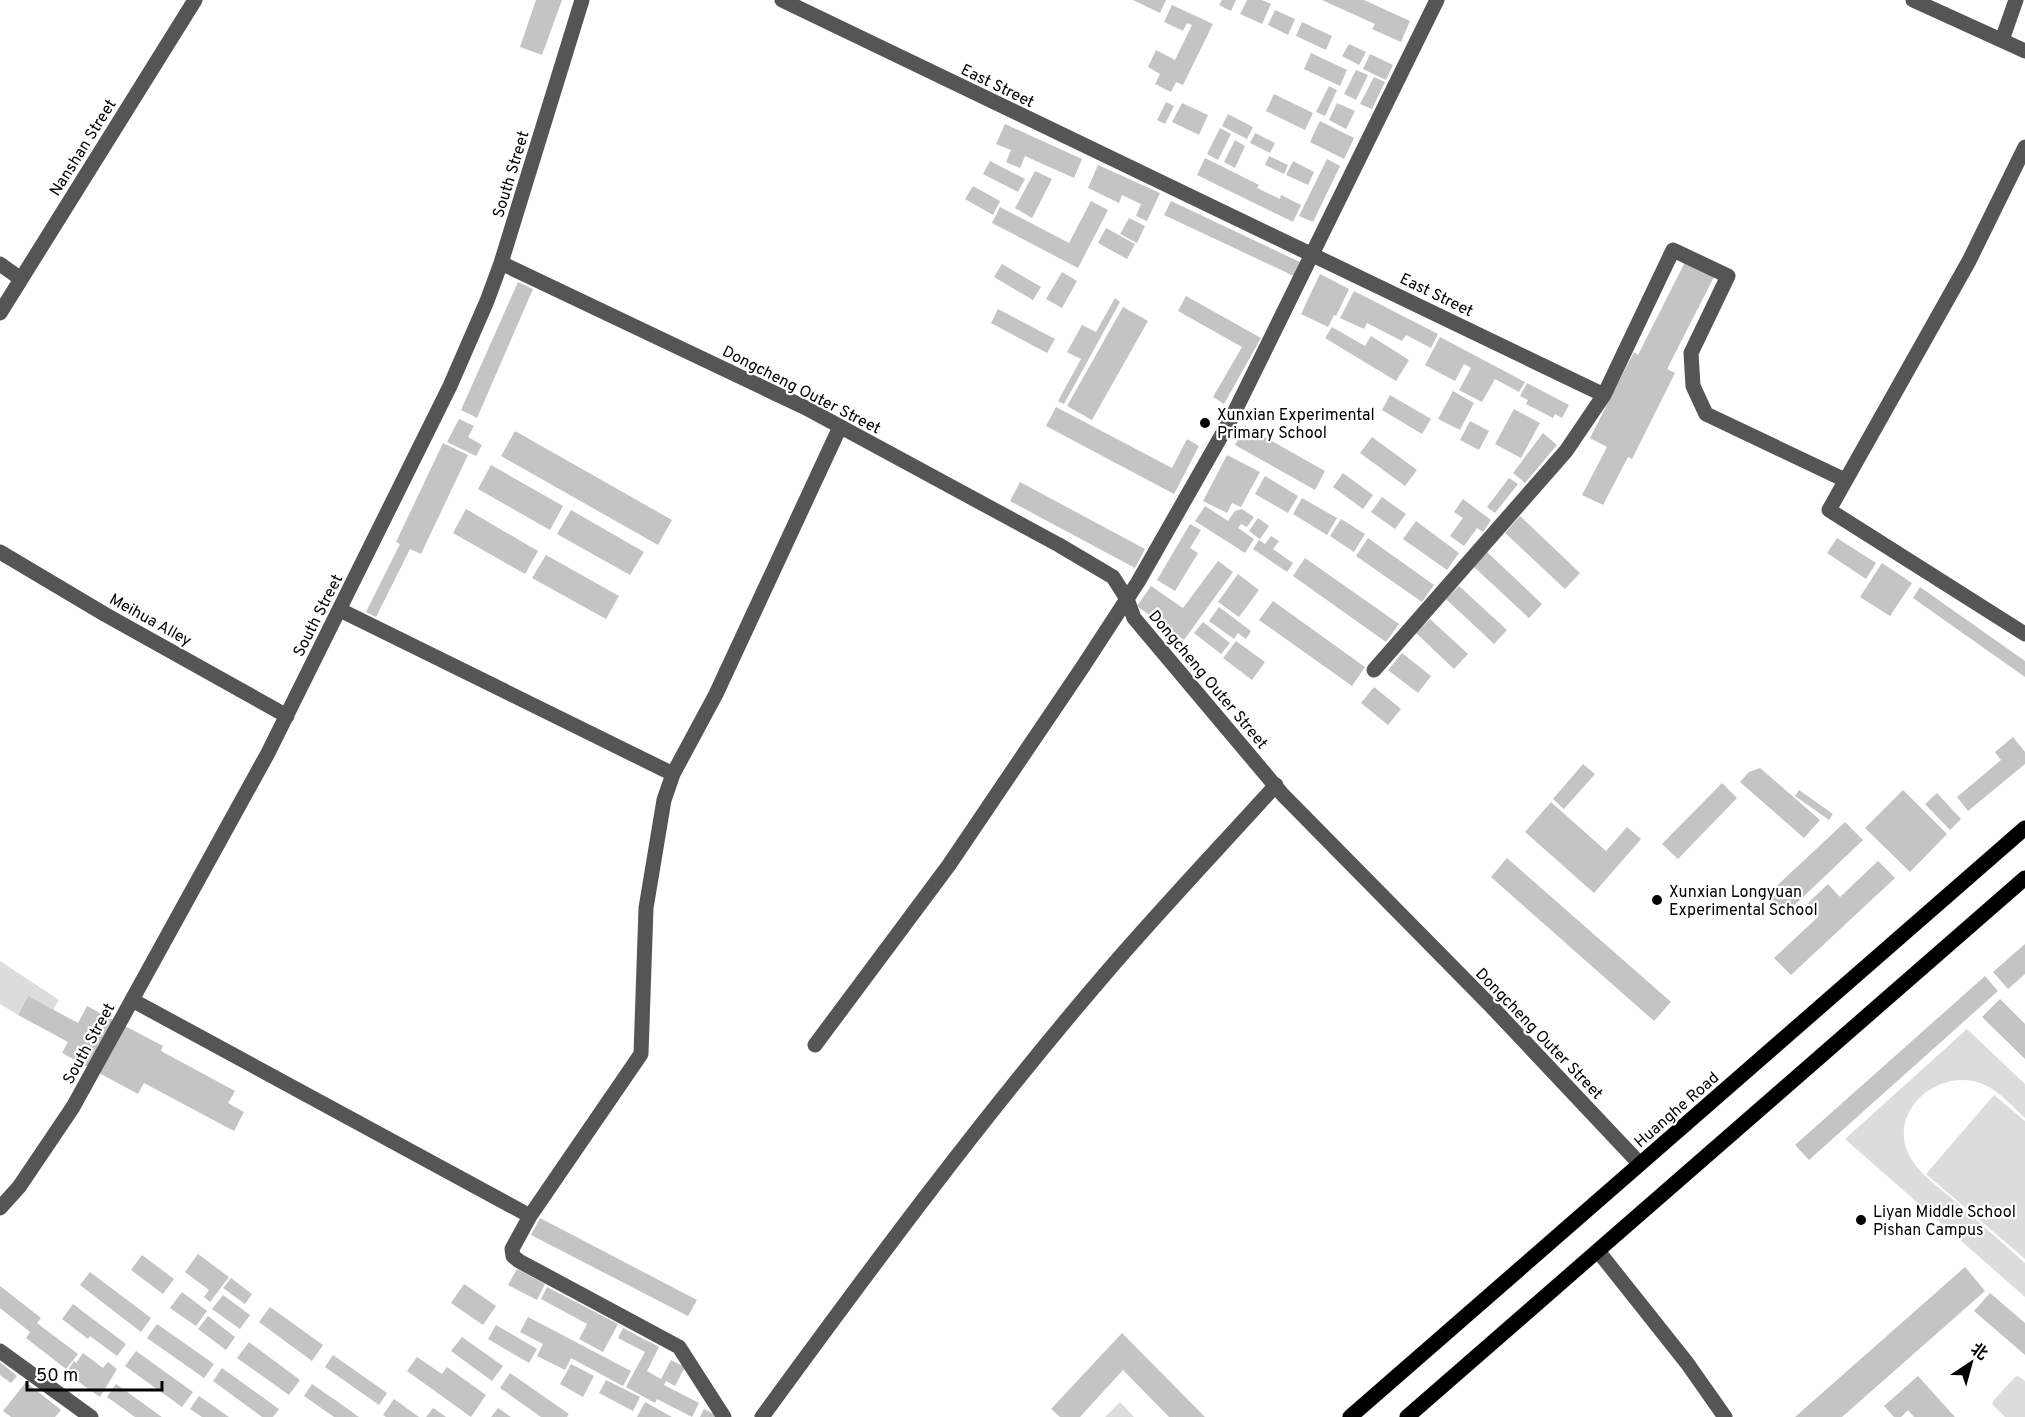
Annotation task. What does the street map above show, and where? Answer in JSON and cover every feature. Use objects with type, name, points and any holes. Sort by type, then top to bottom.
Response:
[{"type":"main road","name":"Huanghe Road","points":[[1350,1417],[2025,828]]},
{"type":"main road","points":[[1407,1417],[2025,878]]},
{"type":"street","name":"Nanshan Street","points":[[0,313],[195,0]]},
{"type":"street","name":"South Street","points":[[0,1208],[19,1187],[73,1107],[132,1000],[287,716],[450,386],[501,263],[582,0]]},
{"type":"street","name":"East Street","points":[[782,0],[1604,395]]},
{"type":"street","points":[[816,1045],[949,865],[1127,599],[1232,417],[1437,0]]},
{"type":"street","points":[[1913,0],[2025,51]]},
{"type":"street","points":[[2002,40],[2016,0]]},
{"type":"street","points":[[2025,147],[1968,261],[1829,510],[2025,634]]},
{"type":"street","points":[[1374,670],[1566,451],[1604,395],[1673,250],[1728,276],[1691,353],[1693,386],[1706,414],[1845,480]]},
{"type":"street","name":"Dongcheng Outer Street","points":[[501,263],[795,403],[1113,576],[1127,599],[1134,618],[1276,785],[1491,1006],[1640,1164]]},
{"type":"street","points":[[0,264],[21,279]]},
{"type":"street","points":[[724,1417],[679,1347],[519,1261],[513,1256],[512,1249],[530,1216],[641,1054],[646,908],[664,800],[672,774],[716,693],[840,427]]},
{"type":"street","name":"Meihua Alley","points":[[0,552],[106,615],[287,716]]},
{"type":"street","points":[[340,610],[672,774]]},
{"type":"street","points":[[762,1417],[970,1138],[1106,973],[1276,785]]},
{"type":"street","points":[[132,1000],[530,1216]]},
{"type":"street","points":[[1598,1251],[1687,1363],[1725,1417]]},
{"type":"street","points":[[0,1351],[91,1417]]},
{"type":"shaded area","points":[[0,961],[59,1000],[53,1010],[28,996],[18,1015],[0,1004]]},
{"type":"shaded area","points":[[1967,1029],[2025,1084],[2025,1118],[1988,1086],[1973,1081],[1958,1080],[1930,1089],[1919,1099],[1910,1110],[1905,1123],[1904,1138],[1912,1161],[1923,1174],[2025,1263],[2025,1297],[1845,1139]]},
{"type":"shaded area","points":[[1994,1095],[2025,1121],[2025,1259],[1926,1174]]},
{"type":"shaded area","points":[[2018,1376],[2025,1381],[2025,1417],[2005,1417],[1992,1404]]},
{"type":"shaded area","points":[[1120,1402],[1134,1417],[1105,1417]]},
{"type":"building","points":[[536,0],[562,0],[542,55],[520,47]]},
{"type":"building","points":[[1133,0],[1166,0],[1160,13]]},
{"type":"building","points":[[1222,0],[1236,0],[1231,11],[1219,5]]},
{"type":"building","points":[[1247,0],[1262,0],[1271,4],[1262,24],[1240,14]]},
{"type":"building","points":[[1322,0],[1364,0],[1410,21],[1401,42],[1372,29],[1375,24]]},
{"type":"building","points":[[1172,5],[1213,24],[1183,85],[1176,82],[1171,92],[1155,84],[1160,74],[1148,67],[1156,50],[1175,60],[1192,25],[1187,23],[1183,31],[1164,22]]},
{"type":"building","points":[[1275,10],[1295,19],[1288,35],[1268,25]]},
{"type":"building","points":[[1302,22],[1332,36],[1326,50],[1296,36]]},
{"type":"building","points":[[1349,44],[1366,52],[1359,65],[1342,56]]},
{"type":"building","points":[[1311,53],[1347,70],[1340,86],[1304,69]]},
{"type":"building","points":[[1370,54],[1393,65],[1386,80],[1363,69]]},
{"type":"building","points":[[1356,70],[1368,75],[1356,100],[1344,94]]},
{"type":"building","points":[[1374,77],[1385,82],[1372,109],[1360,104]]},
{"type":"building","points":[[1329,86],[1337,90],[1325,116],[1316,112]]},
{"type":"building","points":[[1274,94],[1313,113],[1305,130],[1266,111]]},
{"type":"building","points":[[1166,102],[1174,106],[1165,124],[1157,120]]},
{"type":"building","points":[[1182,103],[1208,115],[1199,135],[1172,122]]},
{"type":"building","points":[[1337,103],[1355,111],[1346,129],[1329,120]]},
{"type":"building","points":[[1228,114],[1253,127],[1247,139],[1222,126]]},
{"type":"building","points":[[1320,121],[1354,138],[1344,159],[1310,142]]},
{"type":"building","points":[[1005,124],[1082,159],[1074,178],[1025,156],[1020,168],[1006,162],[1011,150],[996,144]]},
{"type":"building","points":[[1220,128],[1231,134],[1218,160],[1207,154]]},
{"type":"building","points":[[1255,133],[1275,143],[1270,153],[1250,143]]},
{"type":"building","points":[[1235,140],[1245,146],[1235,168],[1224,162]]},
{"type":"building","points":[[1269,156],[1288,165],[1284,174],[1265,165]]},
{"type":"building","points":[[1205,158],[1259,185],[1257,188],[1280,199],[1281,195],[1301,205],[1293,222],[1197,175]]},
{"type":"building","points":[[1327,159],[1340,166],[1313,222],[1299,216]]},
{"type":"building","points":[[990,161],[1025,179],[1018,192],[983,174]]},
{"type":"building","points":[[1293,161],[1314,172],[1308,185],[1286,175]]},
{"type":"building","points":[[1098,165],[1160,193],[1147,221],[1136,216],[1141,204],[1122,195],[1119,203],[1088,188]]},
{"type":"building","points":[[1035,171],[1052,179],[1032,218],[1015,208]]},
{"type":"building","points":[[973,186],[1000,201],[993,215],[965,199]]},
{"type":"building","points":[[1091,201],[1108,210],[1078,268],[992,223],[1000,207],[1069,243]]},
{"type":"building","points":[[1171,201],[1302,263],[1296,277],[1164,215]]},
{"type":"building","points":[[1129,218],[1145,226],[1137,243],[1120,234]]},
{"type":"building","points":[[1106,228],[1135,244],[1127,259],[1098,243]]},
{"type":"building","points":[[1685,262],[1714,277],[1667,369],[1675,373],[1632,459],[1628,457],[1603,505],[1582,495],[1607,447],[1590,438],[1634,352],[1638,355]]},
{"type":"building","points":[[1002,264],[1041,287],[1033,300],[994,277]]},
{"type":"building","points":[[1062,272],[1077,281],[1062,308],[1046,299]]},
{"type":"building","points":[[1320,274],[1349,289],[1328,327],[1301,314]]},
{"type":"building","points":[[518,282],[533,289],[477,418],[461,410]]},
{"type":"building","points":[[1354,291],[1438,334],[1431,348],[1406,335],[1402,341],[1367,323],[1364,329],[1340,318]]},
{"type":"building","points":[[1186,296],[1261,338],[1224,404],[1213,397],[1242,347],[1178,311]]},
{"type":"building","points":[[1115,298],[1120,302],[1064,404],[1058,401],[1081,359],[1067,352],[1082,325],[1096,332]]},
{"type":"building","points":[[1123,307],[1148,321],[1092,420],[1067,406]]},
{"type":"building","points":[[998,309],[1055,339],[1047,353],[991,323]]},
{"type":"building","points":[[1332,327],[1365,346],[1371,336],[1409,360],[1396,381],[1325,338]]},
{"type":"building","points":[[1440,337],[1525,382],[1519,392],[1495,379],[1482,402],[1459,390],[1471,368],[1464,364],[1455,381],[1425,365]]},
{"type":"building","points":[[1527,383],[1569,405],[1562,418],[1555,414],[1553,418],[1526,404],[1528,400],[1520,396]]},
{"type":"building","points":[[1453,391],[1474,403],[1460,430],[1438,419]]},
{"type":"building","points":[[1390,395],[1431,419],[1422,434],[1382,410]]},
{"type":"building","points":[[1056,407],[1172,468],[1187,439],[1199,446],[1174,494],[1046,426]]},
{"type":"building","points":[[1514,409],[1540,423],[1521,458],[1495,444]]},
{"type":"building","points":[[459,419],[474,426],[468,437],[482,445],[476,456],[447,442]]},
{"type":"building","points":[[1470,421],[1489,431],[1479,450],[1460,440]]},
{"type":"building","points":[[1245,426],[1325,471],[1315,490],[1235,445]]},
{"type":"building","points":[[515,431],[672,520],[658,545],[501,456]]},
{"type":"building","points":[[1543,433],[1557,445],[1525,483],[1513,473]]},
{"type":"building","points":[[1372,437],[1417,470],[1405,486],[1360,453]]},
{"type":"building","points":[[443,443],[468,455],[421,554],[410,549],[376,617],[366,612],[400,544],[396,542]]},
{"type":"building","points":[[1227,455],[1260,472],[1241,507],[1232,503],[1227,513],[1203,501]]},
{"type":"building","points":[[491,465],[563,506],[550,530],[478,489]]},
{"type":"building","points":[[1343,473],[1373,495],[1363,509],[1333,487]]},
{"type":"building","points":[[1265,476],[1298,496],[1288,513],[1255,494]]},
{"type":"building","points":[[1509,478],[1518,484],[1495,513],[1487,507]]},
{"type":"building","points":[[1020,482],[1145,549],[1135,568],[1010,501]]},
{"type":"building","points":[[1382,497],[1406,514],[1395,529],[1371,512]]},
{"type":"building","points":[[1302,498],[1337,518],[1327,535],[1293,514]]},
{"type":"building","points":[[1463,499],[1491,520],[1483,532],[1477,528],[1464,546],[1450,536],[1463,518],[1454,512]]},
{"type":"building","points":[[1205,506],[1228,521],[1235,511],[1242,509],[1254,517],[1247,527],[1241,524],[1238,528],[1254,539],[1245,553],[1195,521]]},
{"type":"building","points":[[466,509],[538,551],[525,574],[453,533]]},
{"type":"building","points":[[571,510],[644,552],[630,575],[557,534]]},
{"type":"building","points":[[1520,516],[1580,573],[1565,589],[1505,533]]},
{"type":"building","points":[[1258,518],[1269,526],[1260,539],[1249,531]]},
{"type":"building","points":[[1341,519],[1365,534],[1354,552],[1330,536]]},
{"type":"building","points":[[1416,521],[1459,553],[1447,570],[1403,539]]},
{"type":"building","points":[[1190,524],[1201,530],[1190,548],[1198,553],[1175,591],[1157,580]]},
{"type":"building","points":[[1271,536],[1279,541],[1273,549],[1293,563],[1287,572],[1253,549],[1259,540],[1265,544]]},
{"type":"building","points":[[1368,538],[1434,585],[1422,602],[1356,556]]},
{"type":"building","points":[[1837,538],[1876,563],[1866,579],[1827,553]]},
{"type":"building","points":[[1487,552],[1542,604],[1529,618],[1474,567]]},
{"type":"building","points":[[546,555],[619,596],[606,619],[532,578]]},
{"type":"building","points":[[1305,558],[1399,624],[1386,642],[1293,576]]},
{"type":"building","points":[[1218,561],[1233,572],[1184,640],[1137,606],[1151,586],[1183,608]]},
{"type":"building","points":[[1882,563],[1912,583],[1890,616],[1860,597]]},
{"type":"building","points":[[1238,574],[1259,590],[1239,617],[1218,602]]},
{"type":"building","points":[[1459,586],[1507,630],[1494,644],[1446,599]]},
{"type":"building","points":[[1920,587],[2025,661],[2025,677],[1913,598]]},
{"type":"building","points":[[1273,601],[1365,667],[1352,686],[1259,620]]},
{"type":"building","points":[[1219,607],[1251,631],[1246,639],[1238,633],[1234,639],[1209,621]]},
{"type":"building","points":[[1430,619],[1468,654],[1454,669],[1416,633]]},
{"type":"building","points":[[1203,622],[1230,643],[1221,654],[1194,633]]},
{"type":"building","points":[[1236,641],[1265,662],[1252,680],[1223,658]]},
{"type":"building","points":[[1402,653],[1431,676],[1418,693],[1388,670]]},
{"type":"building","points":[[1374,687],[1401,709],[1388,725],[1361,703]]},
{"type":"building","points":[[2013,737],[2025,752],[2025,764],[1968,811],[1957,797],[2001,760],[1995,752]]},
{"type":"building","points":[[1583,764],[1595,774],[1564,809],[1553,799]]},
{"type":"building","points":[[1760,768],[1820,820],[1804,838],[1740,782],[1749,772]]},
{"type":"building","points":[[1722,783],[1737,798],[1678,859],[1662,844]]},
{"type":"building","points":[[1799,790],[1833,814],[1829,820],[1795,796]]},
{"type":"building","points":[[1903,790],[1947,834],[1910,872],[1865,828]]},
{"type":"building","points":[[1937,793],[1961,819],[1950,830],[1925,804]]},
{"type":"building","points":[[1551,802],[1606,851],[1627,827],[1641,839],[1594,893],[1525,832]]},
{"type":"building","points":[[1845,822],[1863,840],[1783,916],[1765,897]]},
{"type":"building","points":[[1507,858],[1671,1002],[1654,1021],[1491,877]]},
{"type":"building","points":[[1878,861],[1895,878],[1791,975],[1774,958],[1818,917],[1806,905],[1828,884],[1840,897]]},
{"type":"building","points":[[2025,944],[2025,974],[2008,989],[1993,972]]},
{"type":"building","points":[[1985,976],[1998,991],[1809,1160],[1795,1145]]},
{"type":"building","points":[[28,996],[78,1023],[87,1006],[163,1046],[161,1051],[235,1091],[228,1103],[244,1112],[234,1131],[144,1083],[138,1094],[62,1053],[68,1042],[18,1015]]},
{"type":"building","points":[[2000,999],[2025,1024],[2025,1059],[1982,1017]]},
{"type":"building","points":[[540,1218],[697,1300],[688,1316],[531,1235]]},
{"type":"building","points":[[198,1254],[229,1277],[210,1302],[204,1297],[209,1290],[185,1272]]},
{"type":"building","points":[[142,1255],[174,1279],[163,1294],[131,1270]]},
{"type":"building","points":[[1965,1267],[1985,1291],[1842,1417],[1795,1417]]},
{"type":"building","points":[[517,1269],[545,1284],[537,1300],[508,1285]]},
{"type":"building","points":[[90,1272],[151,1318],[141,1332],[80,1285]]},
{"type":"building","points":[[231,1278],[252,1294],[245,1304],[223,1288]]},
{"type":"building","points":[[464,1284],[496,1306],[483,1325],[451,1303]]},
{"type":"building","points":[[0,1286],[41,1318],[37,1323],[78,1354],[66,1369],[26,1338],[30,1332],[0,1308]]},
{"type":"building","points":[[547,1287],[618,1324],[603,1352],[579,1339],[587,1324],[541,1299]]},
{"type":"building","points":[[182,1292],[207,1311],[196,1326],[170,1308]]},
{"type":"building","points":[[1990,1293],[2025,1323],[2025,1355],[1974,1311]]},
{"type":"building","points":[[223,1295],[250,1315],[240,1329],[212,1309]]},
{"type":"building","points":[[73,1304],[126,1344],[117,1356],[90,1336],[88,1339],[62,1319]]},
{"type":"building","points":[[270,1307],[323,1345],[312,1361],[259,1322]]},
{"type":"building","points":[[208,1316],[235,1337],[226,1350],[198,1329]]},
{"type":"building","points":[[528,1317],[631,1371],[623,1386],[571,1358],[565,1370],[537,1356],[543,1344],[520,1332]]},
{"type":"building","points":[[157,1324],[214,1364],[204,1378],[147,1338]]},
{"type":"building","points":[[496,1325],[537,1349],[529,1363],[488,1339]]},
{"type":"building","points":[[623,1328],[659,1347],[647,1371],[661,1379],[671,1360],[685,1367],[675,1386],[666,1381],[664,1385],[699,1403],[692,1417],[657,1399],[655,1403],[626,1387],[645,1352],[618,1338]]},
{"type":"building","points":[[1122,1333],[1205,1417],[1169,1417],[1123,1370],[1080,1417],[1060,1417],[1051,1409]]},
{"type":"building","points":[[462,1337],[503,1366],[492,1381],[451,1351]]},
{"type":"building","points":[[249,1342],[300,1380],[289,1395],[237,1358]]},
{"type":"building","points":[[136,1351],[193,1392],[182,1407],[125,1366]]},
{"type":"building","points":[[83,1353],[103,1368],[108,1362],[117,1369],[100,1397],[66,1373]]},
{"type":"building","points":[[333,1355],[387,1393],[379,1405],[325,1367]]},
{"type":"building","points":[[417,1357],[442,1374],[447,1367],[486,1395],[471,1417],[407,1371]]},
{"type":"building","points":[[0,1362],[17,1376],[11,1383],[0,1375]]},
{"type":"building","points":[[571,1364],[594,1376],[583,1397],[560,1384]]},
{"type":"building","points":[[222,1368],[279,1409],[273,1417],[262,1417],[213,1381]]},
{"type":"building","points":[[510,1373],[569,1414],[567,1417],[541,1417],[500,1388]]},
{"type":"building","points":[[1918,1376],[1955,1417],[1914,1417],[1908,1410],[1901,1417],[1894,1417],[1884,1406]]},
{"type":"building","points":[[606,1380],[640,1397],[633,1411],[599,1393]]},
{"type":"building","points":[[26,1382],[61,1410],[55,1417],[11,1417],[3,1411]]},
{"type":"building","points":[[116,1384],[162,1417],[135,1417],[107,1397]]},
{"type":"building","points":[[312,1384],[359,1417],[334,1417],[304,1396]]},
{"type":"building","points":[[199,1396],[229,1417],[202,1417],[190,1409]]},
{"type":"building","points":[[394,1399],[419,1417],[386,1417],[383,1415]]},
{"type":"building","points":[[645,1402],[672,1417],[637,1417]]},
{"type":"building","points":[[433,1408],[446,1417],[426,1417]]},
{"type":"building","points":[[498,1408],[511,1417],[491,1417]]},
{"type":"building","points":[[704,1409],[714,1414],[716,1417],[700,1417]]},
{"type":"place","name":"Xunxian Experimental Primary School","points":[[1205,423]]},
{"type":"place","name":"Xunxian Longyuan Experimental School","points":[[1657,900]]},
{"type":"place","name":"Liyan Middle School Pishan Campus","points":[[1861,1220]]}]
